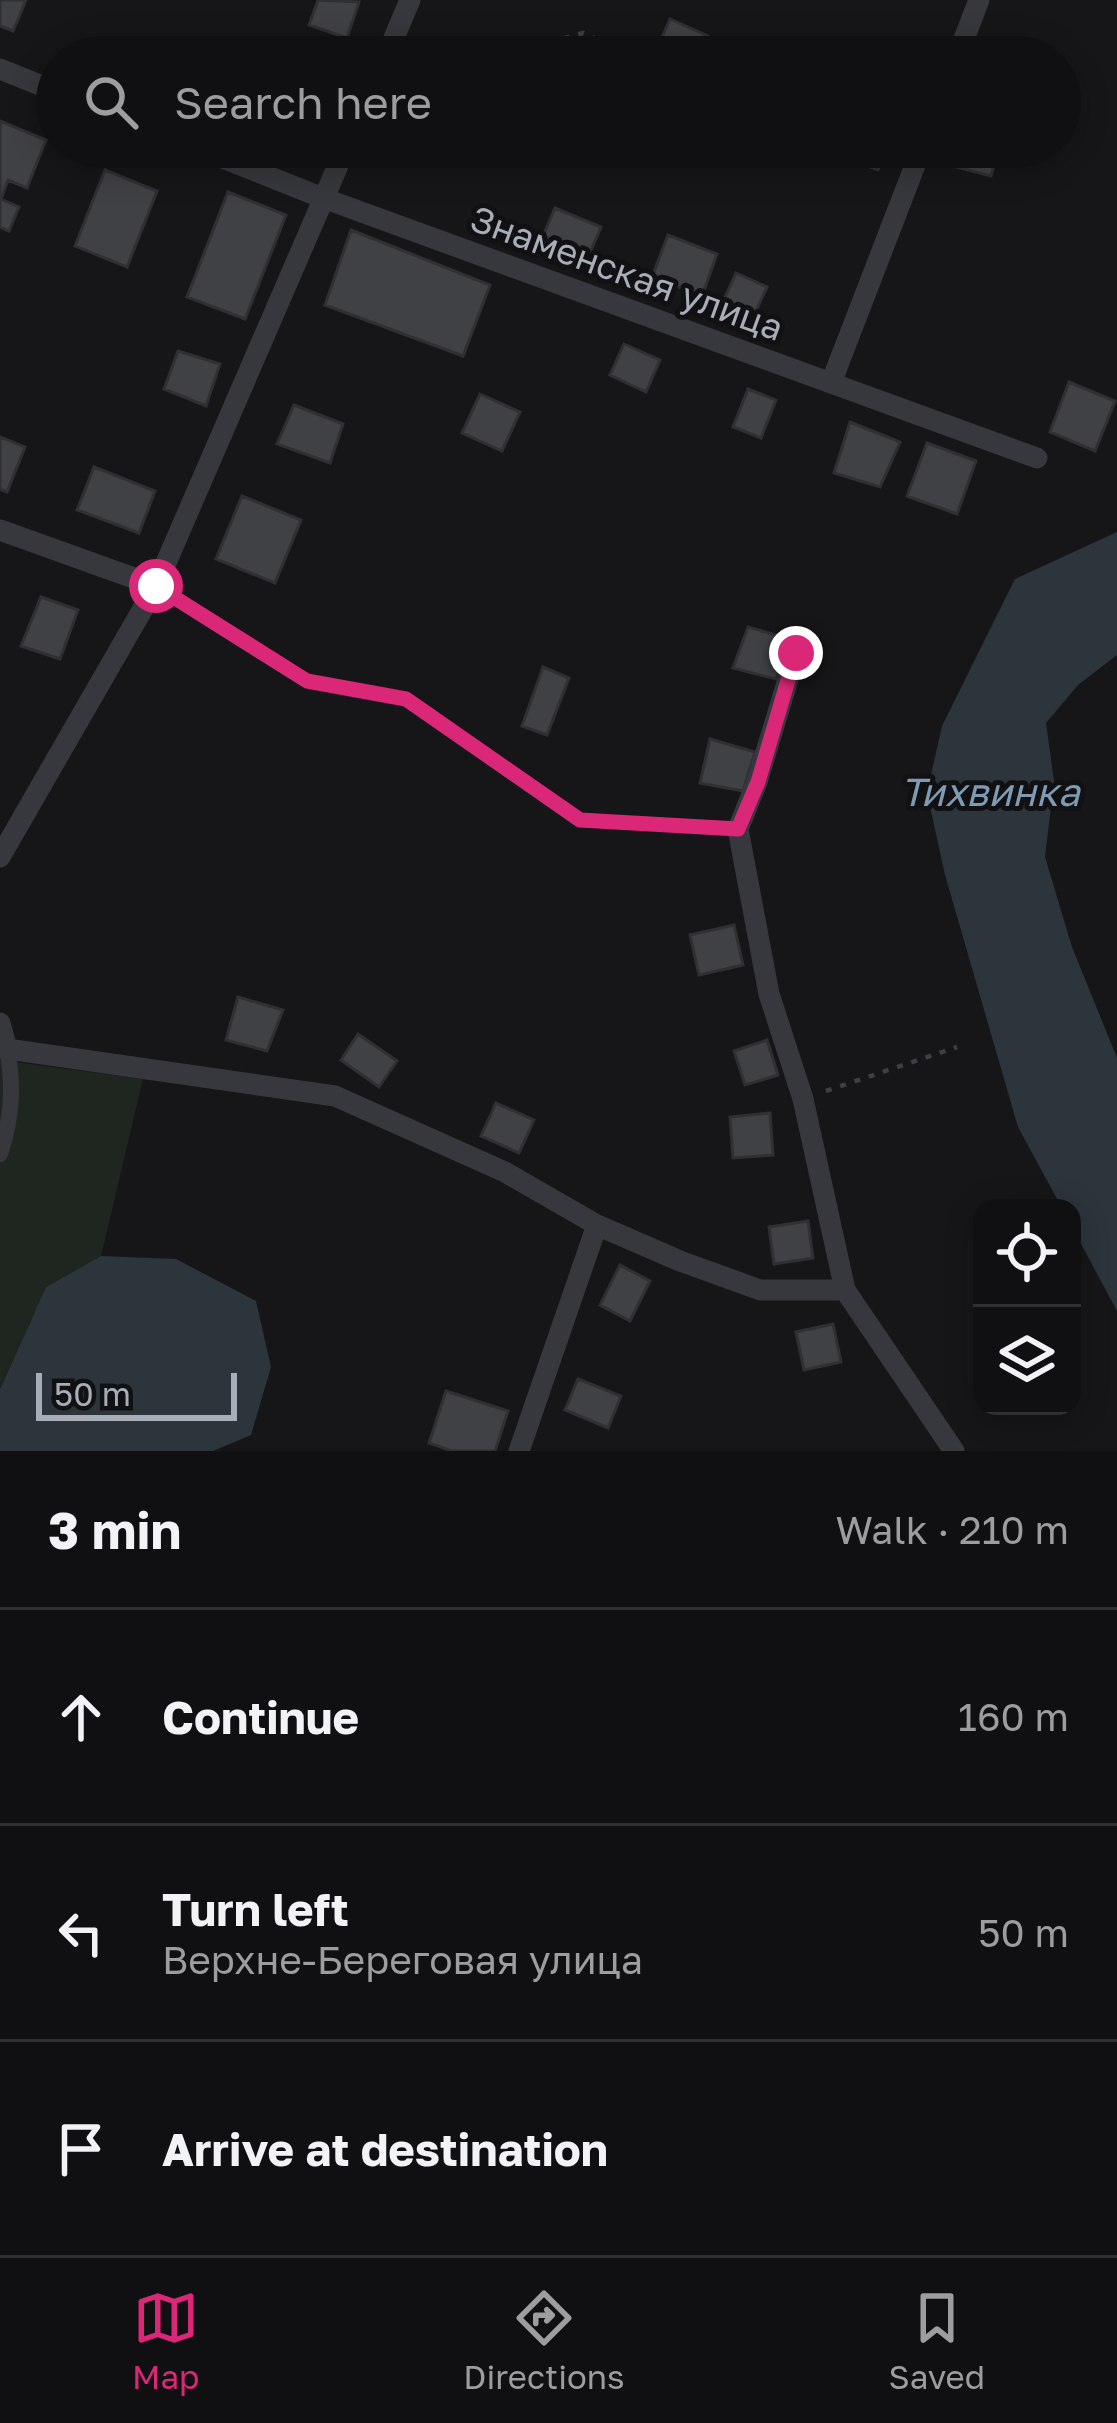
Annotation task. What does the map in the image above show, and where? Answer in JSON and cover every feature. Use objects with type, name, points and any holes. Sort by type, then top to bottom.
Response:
[{"type":"street","points":[[400,36],[410,0]]},
{"type":"street","points":[[965,36],[979,0]]},
{"type":"street","points":[[0,69],[36,84]]},
{"type":"street","name":"Знаменская улица","points":[[248,168],[1037,458]]},
{"type":"street","points":[[0,857],[156,586],[337,168]]},
{"type":"street","points":[[831,382],[914,168]]},
{"type":"street","points":[[0,530],[156,586]]},
{"type":"street","points":[[796,653],[758,782],[738,829],[769,994],[803,1099],[845,1291],[954,1451]]},
{"type":"street","points":[[0,1023],[14,1086],[10,1125],[0,1154]]},
{"type":"street","points":[[4,1049],[334,1096],[505,1172],[597,1225],[680,1261],[760,1290],[845,1291]]},
{"type":"street","points":[[519,1451],[597,1225]]},
{"type":"path","points":[[156,586],[307,681],[406,699],[580,820],[738,829]]},
{"type":"path","points":[[803,1099],[957,1047]]},
{"type":"shaded area","points":[[0,1060],[143,1079],[101,1256],[46,1287],[0,1388]]},
{"type":"water","name":"Тихвинка","points":[[1117,532],[1117,655],[1078,685],[1046,723],[1054,781],[1045,857],[1072,947],[1117,1058],[1117,1311],[1081,1244],[1081,1199],[1057,1199],[1018,1127],[945,875],[927,793],[942,726],[1015,579]]},
{"type":"water","points":[[101,1256],[176,1259],[256,1301],[271,1367],[251,1435],[213,1451],[0,1451],[0,1389],[46,1287]]},
{"type":"building","points":[[0,0],[26,0],[13,31],[0,26]]},
{"type":"building","points":[[318,0],[359,2],[348,36],[309,25]]},
{"type":"building","points":[[670,19],[708,36],[663,36]]},
{"type":"building","points":[[0,121],[36,136],[36,165],[27,188],[8,180],[1,199],[19,207],[9,231],[0,227]]},
{"type":"building","points":[[960,168],[993,168],[991,176]]},
{"type":"building","points":[[105,170],[157,191],[127,267],[75,246]]},
{"type":"building","points":[[228,192],[286,215],[245,319],[187,297]]},
{"type":"building","points":[[555,208],[601,227],[589,255],[543,236]]},
{"type":"building","points":[[351,230],[490,285],[463,356],[325,305]]},
{"type":"building","points":[[668,235],[717,254],[702,296],[652,277]]},
{"type":"building","points":[[736,273],[767,287],[750,324],[719,310]]},
{"type":"building","points":[[624,344],[660,360],[646,392],[610,375]]},
{"type":"building","points":[[178,351],[220,364],[206,406],[164,389]]},
{"type":"building","points":[[1069,382],[1115,401],[1095,451],[1050,432]]},
{"type":"building","points":[[748,389],[776,400],[761,438],[733,427]]},
{"type":"building","points":[[480,394],[520,412],[502,451],[462,433]]},
{"type":"building","points":[[294,405],[343,424],[330,463],[277,444]]},
{"type":"building","points":[[850,422],[900,442],[880,487],[834,473]]},
{"type":"building","points":[[0,437],[25,447],[7,492],[0,489]]},
{"type":"building","points":[[927,443],[976,461],[957,514],[907,496]]},
{"type":"building","points":[[94,467],[155,491],[139,533],[77,510]]},
{"type":"building","points":[[242,496],[301,520],[275,583],[216,559]]},
{"type":"building","points":[[41,597],[78,610],[60,659],[21,646]]},
{"type":"building","points":[[748,627],[793,640],[776,679],[733,668]]},
{"type":"building","points":[[543,667],[569,678],[547,735],[522,726]]},
{"type":"building","points":[[710,739],[755,752],[743,791],[700,783]]},
{"type":"building","points":[[734,925],[743,965],[699,975],[690,935]]},
{"type":"building","points":[[238,997],[283,1010],[267,1051],[226,1040]]},
{"type":"building","points":[[358,1034],[397,1061],[379,1087],[341,1060]]},
{"type":"building","points":[[767,1040],[778,1075],[745,1085],[734,1051]]},
{"type":"building","points":[[496,1103],[534,1120],[519,1153],[481,1136]]},
{"type":"building","points":[[770,1113],[773,1155],[733,1158],[730,1117]]},
{"type":"building","points":[[808,1221],[813,1258],[774,1264],[769,1227]]},
{"type":"building","points":[[620,1265],[650,1281],[630,1321],[600,1305]]},
{"type":"building","points":[[833,1324],[841,1362],[804,1370],[796,1332]]},
{"type":"building","points":[[578,1379],[621,1396],[608,1428],[565,1410]]},
{"type":"building","points":[[446,1391],[508,1411],[495,1451],[452,1451],[429,1443]]},
{"type":"route","points":[[156,586],[307,681],[406,699],[580,820],[738,829],[758,782],[796,653]]}]
